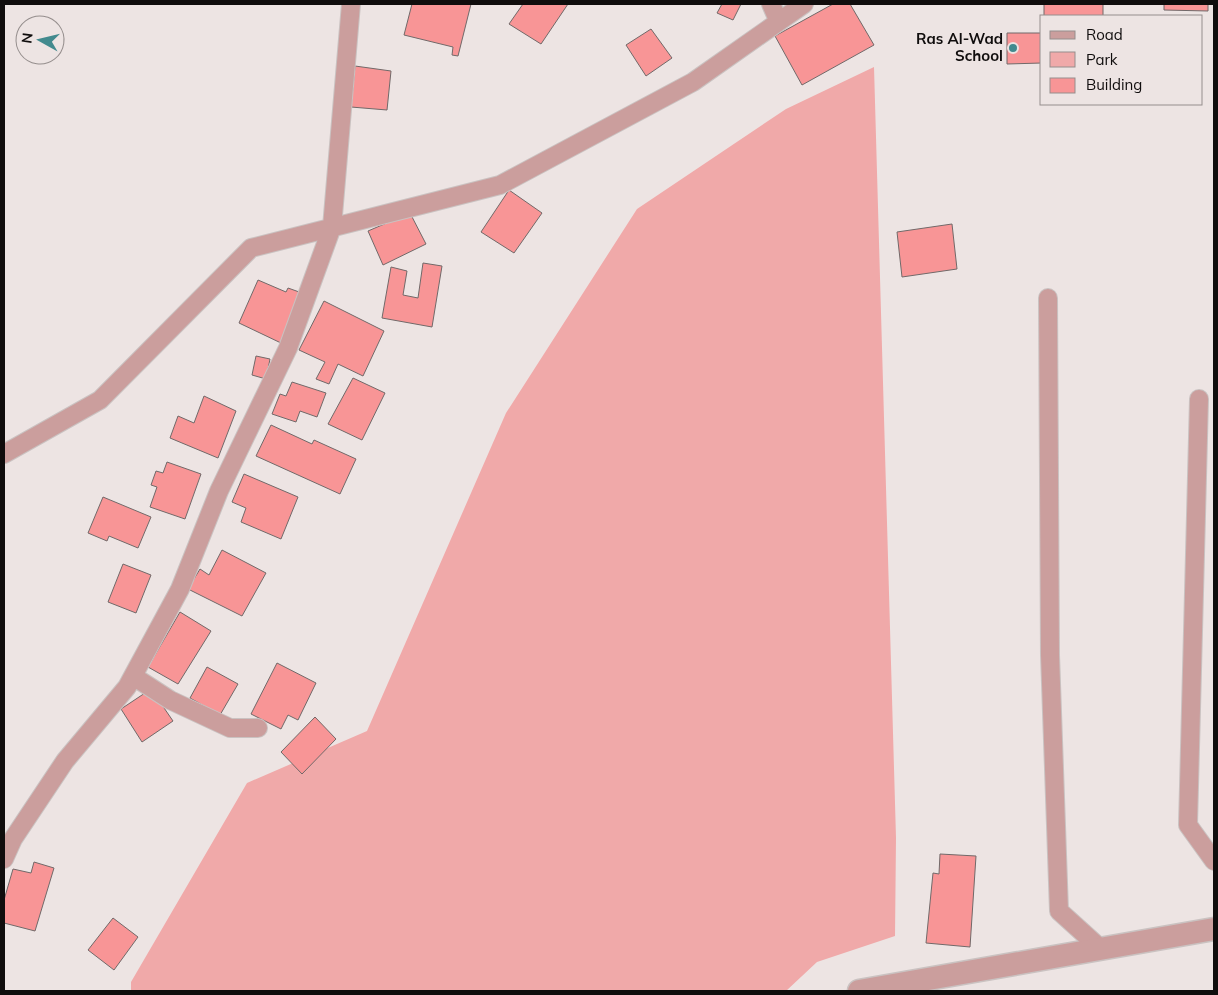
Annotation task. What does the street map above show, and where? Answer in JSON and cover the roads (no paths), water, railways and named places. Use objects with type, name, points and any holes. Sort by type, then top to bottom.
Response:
[{"type":"street","points":[[4,859],[13,839],[65,761],[127,687],[180,589],[220,491],[288,348],[332,227],[351,4]]},
{"type":"street","points":[[771,4],[778,20]]},
{"type":"street","points":[[4,454],[100,400],[251,248],[500,185],[693,82],[778,20],[804,4]]},
{"type":"street","points":[[1048,298],[1050,655],[1059,911],[1101,949]]},
{"type":"street","points":[[1199,400],[1188,825],[1214,861]]},
{"type":"street","points":[[133,676],[170,700],[230,728],[258,728]]},
{"type":"street","points":[[859,991],[1214,929]]},
{"type":"place","name":"Ras Al-Wad School","points":[[1013,48]]}]
